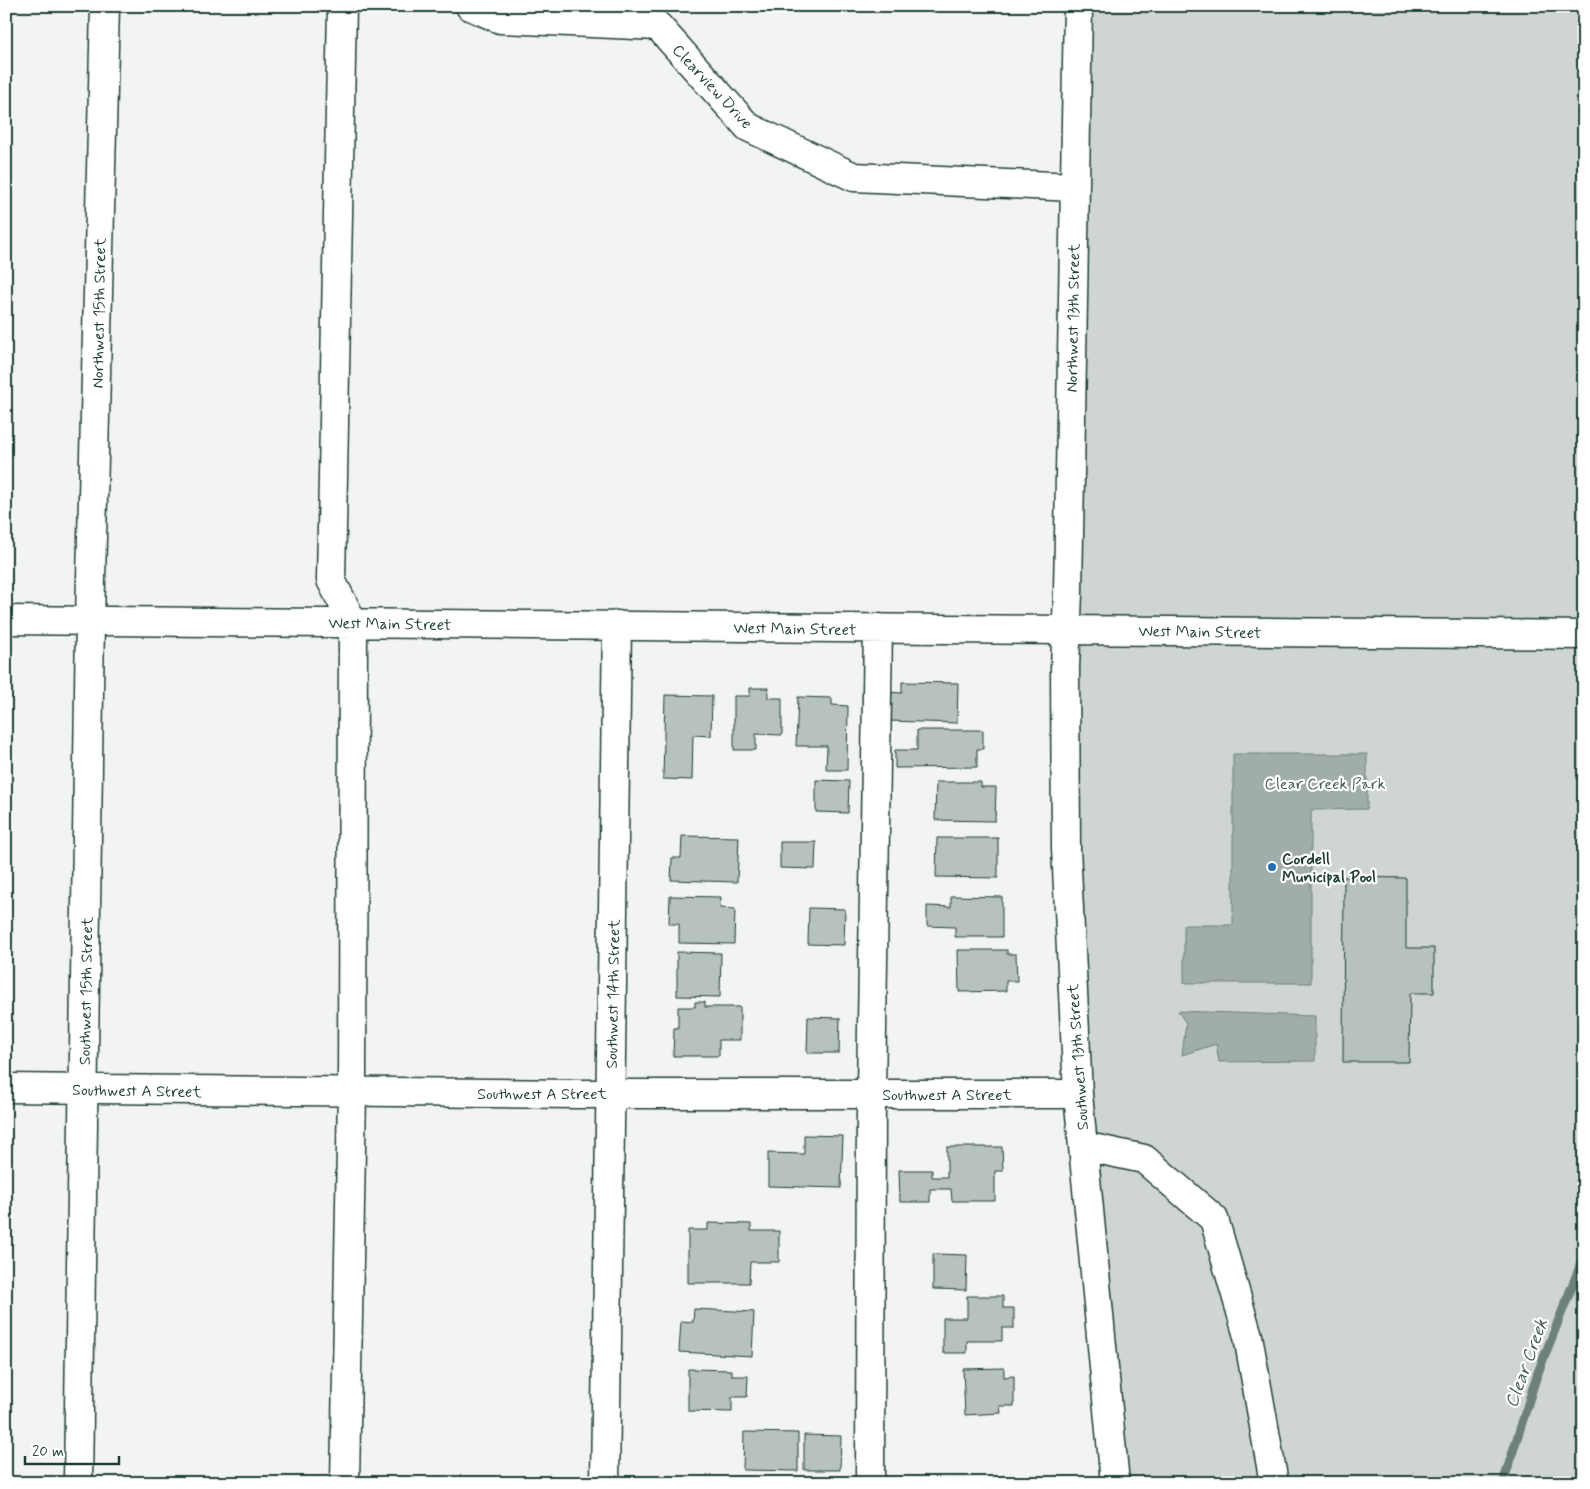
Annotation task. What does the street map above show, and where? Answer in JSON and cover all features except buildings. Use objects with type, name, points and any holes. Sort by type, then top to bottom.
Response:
[{"type":"street","name":"Northwest 15th Street","points":[[90,620],[105,6]]},
{"type":"street","points":[[342,6],[331,580],[353,623],[352,1092],[345,1483]]},
{"type":"street","name":"Clearview Drive","points":[[470,6],[500,19],[658,26],[748,127],[854,177],[1074,187]]},
{"type":"street","name":"Northwest 13th Street","points":[[1067,630],[1078,6]]},
{"type":"street","name":"West Main Street","points":[[6,620],[1584,635]]},
{"type":"street","name":"Southwest 15th Street","points":[[78,1483],[90,620]]},
{"type":"street","name":"Southwest 14th Street","points":[[605,1483],[617,625]]},
{"type":"street","points":[[870,1483],[871,1094],[878,628]]},
{"type":"street","name":"Southwest 13th Street","points":[[1067,630],[1065,668],[1066,848],[1078,1094],[1115,1483]]},
{"type":"street","name":"Southwest A Street","points":[[6,1088],[610,1094],[1078,1094]]},
{"type":"street","points":[[1083,1146],[1144,1158],[1214,1219],[1248,1336],[1274,1483]]},
{"type":"green space","name":"Clear Creek Park","points":[[1078,6],[1584,6],[1584,1483],[1115,1483],[1078,1094]]},
{"type":"shaded area","name":"Cordell Municipal Pool","points":[[1233,754],[1367,754],[1367,809],[1311,810],[1311,983],[1184,983],[1184,925],[1233,925]]},
{"type":"shaded area","points":[[1178,1011],[1315,1016],[1315,1061],[1219,1062],[1216,1044],[1182,1055],[1186,1023]]},
{"type":"waterway","name":"Clear Creek","points":[[1503,1483],[1537,1375],[1584,1256]]},
{"type":"place","name":"Cordell Municipal Pool","points":[[1272,867]]}]
